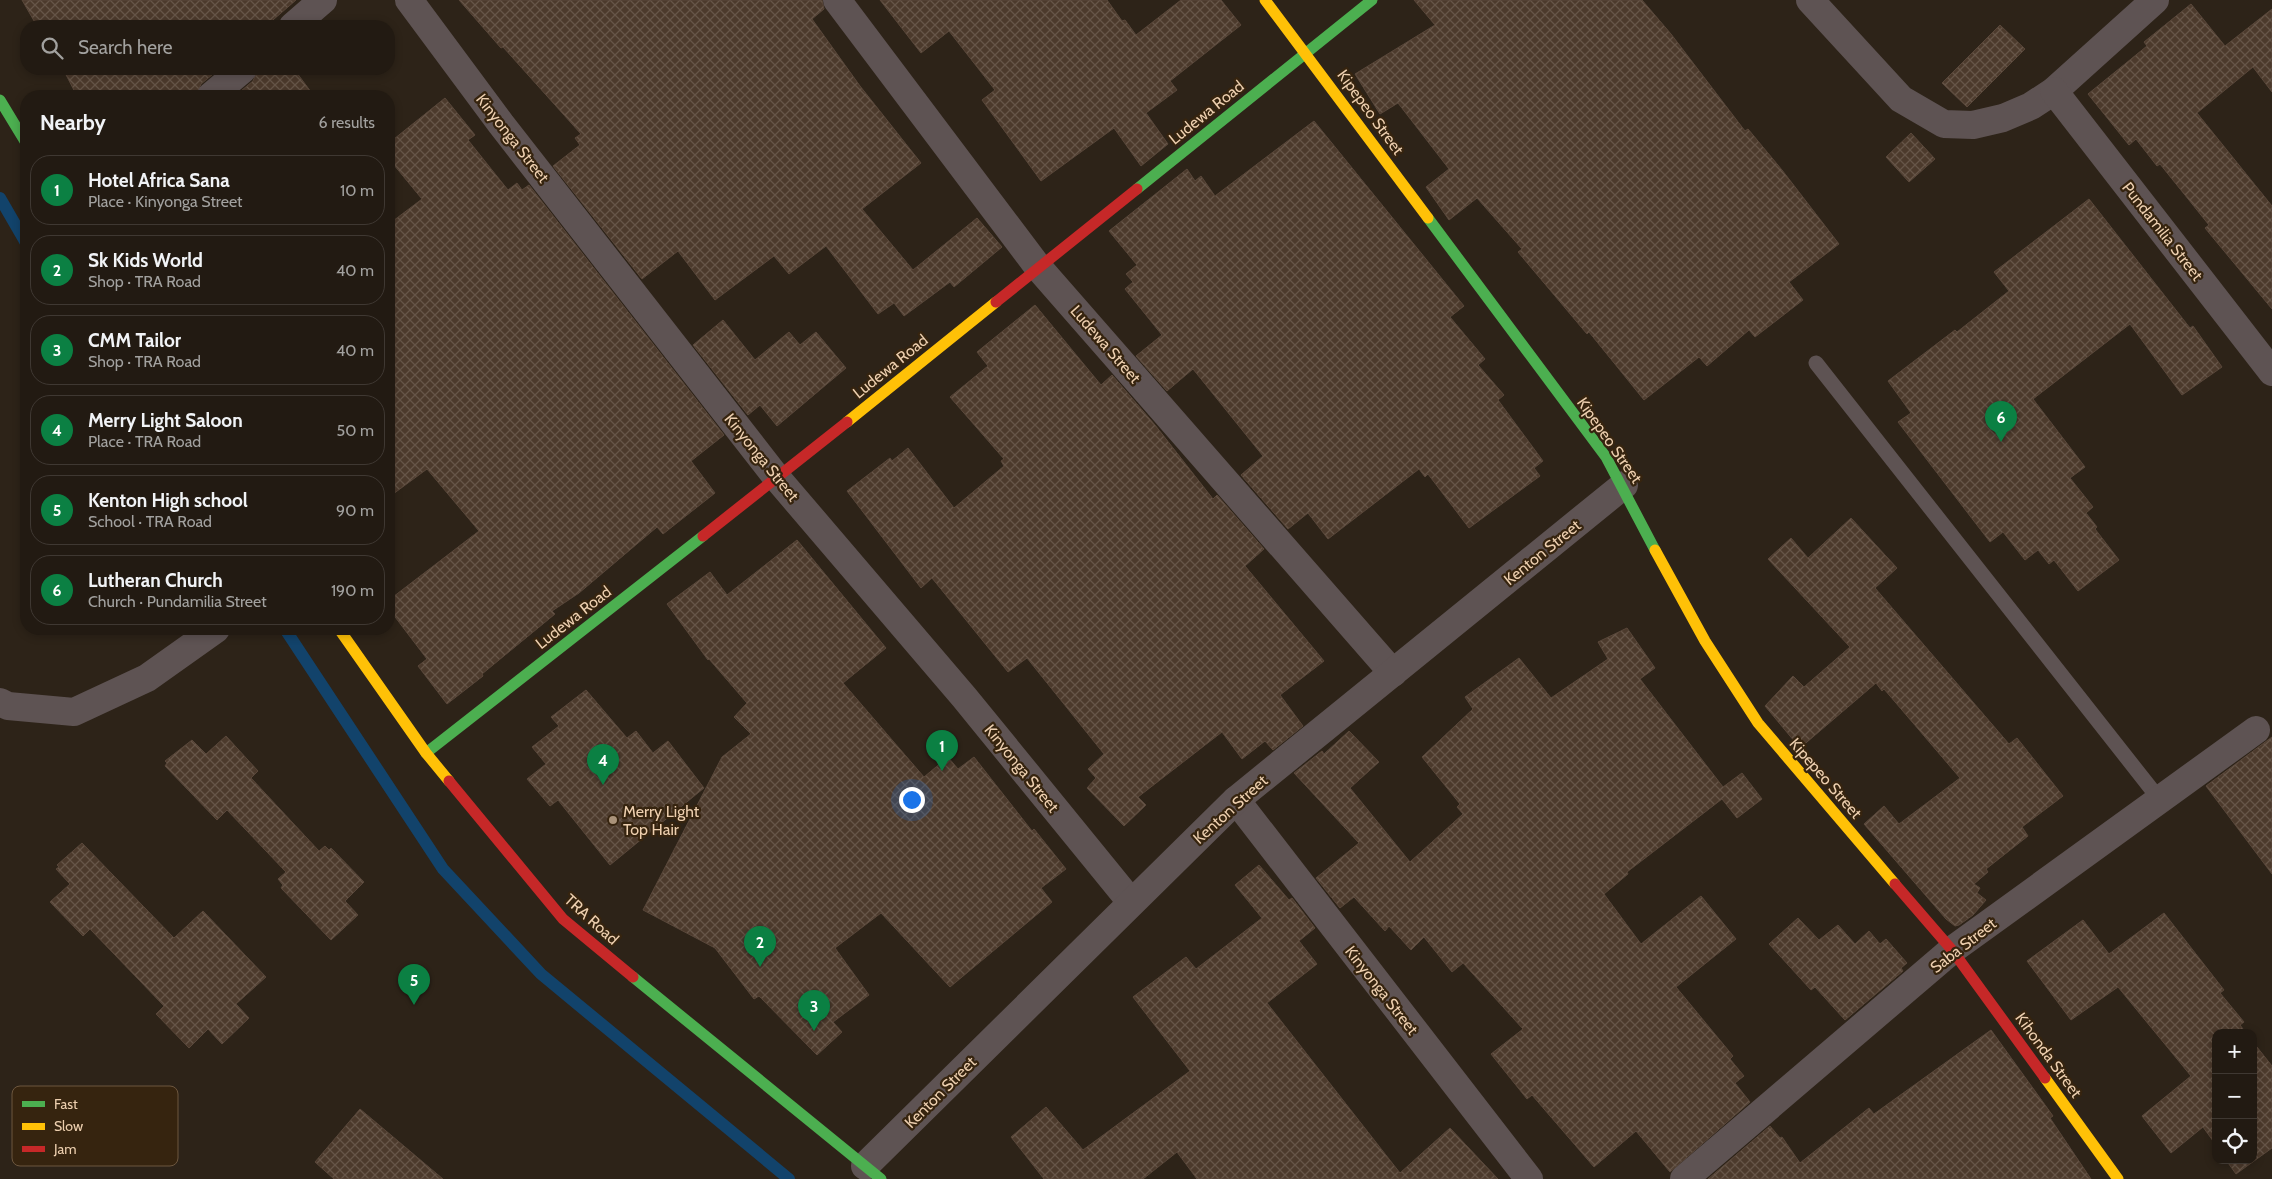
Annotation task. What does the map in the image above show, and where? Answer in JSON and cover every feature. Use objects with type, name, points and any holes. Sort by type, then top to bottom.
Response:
[{"type":"street","points":[[300,20],[323,0]]},
{"type":"street","name":"Kinyonga Street","points":[[409,0],[501,124],[777,478],[964,697],[1131,902]]},
{"type":"street","name":"Ludewa Street","points":[[837,0],[1038,267],[1394,673]]},
{"type":"street","name":"Kipepeo Street","points":[[1265,0],[1307,53],[1606,457],[1624,485],[1656,554],[1730,684],[1758,723],[1952,950]]},
{"type":"street","name":"Ludewa Road","points":[[426,753],[777,478],[1372,0]]},
{"type":"street","points":[[1810,0],[1901,99],[1944,124],[1974,125],[2003,118],[2031,106],[2054,91],[2155,0]]},
{"type":"street","points":[[218,90],[236,75]]},
{"type":"street","name":"Pundamilia Street","points":[[2054,91],[2272,372]]},
{"type":"street","points":[[0,100],[20,133]]},
{"type":"street","name":"Kenton Street","points":[[873,1172],[1131,902],[1236,800],[1624,485]]},
{"type":"street","points":[[0,702],[8,706],[74,712],[147,678],[208,635]]},
{"type":"street","name":"TRA Road","points":[[343,635],[426,753],[563,919],[873,1172]]},
{"type":"street","name":"Saba Street","points":[[1684,1179],[1952,950],[2256,730]]},
{"type":"street","name":"Kinyonga Street","points":[[1236,800],[1528,1179]]},
{"type":"street","name":"Kihonda Street","points":[[1952,950],[2118,1179]]},
{"type":"lane","points":[[1816,362],[2160,800]]},
{"type":"building","points":[[22,0],[296,0],[273,20],[34,20]]},
{"type":"building","points":[[459,0],[822,0],[824,9],[812,19],[860,86],[921,163],[862,209],[913,270],[977,218],[1002,247],[954,287],[950,282],[904,316],[894,303],[878,314],[826,246],[789,274],[774,256],[715,300],[678,251],[642,279],[553,166],[580,145],[575,138],[581,134]]},
{"type":"building","points":[[880,0],[1107,0],[1122,21],[1125,20],[1136,35],[1181,0],[1221,0],[1241,25],[1170,81],[1177,90],[1146,113],[1168,144],[1141,166],[1114,128],[1041,181],[982,100],[995,90],[949,31],[921,53]]},
{"type":"building","points":[[1414,0],[1642,0],[1671,34],[1745,131],[1748,129],[1839,244],[1789,282],[1803,300],[1755,337],[1749,330],[1707,366],[1699,357],[1644,400],[1589,332],[1587,334],[1518,252],[1522,249],[1477,198],[1449,220],[1426,187],[1449,169],[1398,103],[1380,114],[1355,74],[1435,25]]},
{"type":"building","points":[[2191,4],[2225,46],[2272,9],[2272,92],[2253,67],[2197,113],[2272,206],[2272,309],[2205,228],[2209,225],[2160,164],[2157,166],[2136,139],[2129,145],[2088,94],[2147,46],[2144,42]]},
{"type":"building","points":[[2000,25],[2025,49],[1967,107],[1942,83]]},
{"type":"building","points":[[66,75],[212,75],[201,84],[198,90],[74,90]]},
{"type":"building","points":[[256,75],[298,75],[310,90],[242,90],[253,81]]},
{"type":"building","points":[[445,98],[475,135],[468,140],[508,190],[517,183],[522,190],[529,185],[724,435],[691,461],[715,493],[663,534],[657,527],[579,593],[552,611],[555,614],[482,674],[483,676],[447,704],[418,666],[427,659],[395,617],[395,595],[479,531],[427,469],[395,493],[395,219],[422,199],[395,166],[395,138]]},
{"type":"building","points":[[1314,121],[1464,306],[1450,317],[1485,359],[1478,365],[1504,395],[1498,400],[1543,461],[1534,468],[1540,476],[1469,528],[1428,474],[1425,477],[1419,469],[1328,539],[1308,513],[1288,529],[1241,475],[1263,456],[1193,369],[1167,391],[1136,356],[1162,335],[1125,289],[1133,282],[1126,274],[1137,265],[1109,231],[1187,169],[1195,181],[1201,176],[1215,196]]},
{"type":"building","points":[[1911,133],[1935,159],[1909,182],[1886,157]]},
{"type":"building","points":[[2089,199],[2190,328],[2193,326],[2222,367],[2182,395],[2130,324],[2033,399],[2085,467],[2070,478],[2093,507],[2086,513],[2097,527],[2095,529],[2119,560],[2078,591],[2054,560],[2049,564],[2038,550],[2025,560],[2003,532],[1990,542],[1898,422],[1911,413],[1888,381],[1955,330],[1957,332],[2009,291],[1994,272]]},
{"type":"building","points":[[1035,305],[1101,385],[1112,375],[1155,425],[1213,499],[1217,495],[1264,549],[1245,566],[1324,661],[1280,695],[1303,726],[1273,750],[1265,741],[1242,759],[1222,732],[1138,797],[1146,805],[1124,826],[1087,788],[1096,778],[1088,769],[1104,754],[1027,658],[1008,672],[932,578],[921,588],[847,491],[890,458],[892,461],[908,448],[954,508],[1004,466],[1001,461],[1004,459],[950,397],[988,366],[977,352]]},
{"type":"building","points":[[723,320],[755,360],[789,332],[800,345],[816,332],[846,368],[777,426],[760,405],[748,415],[693,345]]},
{"type":"building","points":[[1851,518],[1897,568],[1875,588],[2009,744],[2017,738],[2063,796],[2022,827],[2028,836],[1986,869],[1988,872],[1974,884],[1980,888],[1977,893],[1986,900],[1973,915],[1959,925],[1955,926],[1946,919],[1864,824],[1884,806],[1899,824],[1960,778],[1884,689],[1882,691],[1876,683],[1800,748],[1765,706],[1793,676],[1804,687],[1850,647],[1768,559],[1791,538],[1808,558]]},
{"type":"building","points":[[797,540],[886,648],[843,683],[924,777],[948,757],[958,769],[974,757],[1032,831],[1034,829],[1066,869],[1041,888],[1052,902],[950,987],[881,913],[835,948],[869,995],[833,1022],[842,1032],[817,1055],[759,996],[754,999],[715,948],[643,910],[722,757],[751,734],[734,717],[747,703],[708,660],[667,604],[710,572],[727,595]]},
{"type":"building","points":[[1627,628],[1655,668],[1640,679],[1723,787],[1742,773],[1762,799],[1737,818],[1722,799],[1627,872],[1628,874],[1604,894],[1641,944],[1701,896],[1736,939],[1676,987],[1733,1056],[1730,1059],[1744,1076],[1735,1083],[1750,1102],[1670,1172],[1636,1131],[1594,1167],[1532,1095],[1527,1099],[1491,1054],[1523,1029],[1463,963],[1452,972],[1424,937],[1411,950],[1389,926],[1385,931],[1354,897],[1340,908],[1316,878],[1359,843],[1294,773],[1322,751],[1324,754],[1349,731],[1379,762],[1350,788],[1410,862],[1463,814],[1457,807],[1460,804],[1422,757],[1473,709],[1465,697],[1519,658],[1551,698],[1608,659],[1598,642]]},
{"type":"building","points":[[586,690],[627,738],[636,731],[653,753],[668,741],[704,788],[610,865],[558,800],[550,806],[527,779],[546,764],[532,747],[559,726],[551,717]]},
{"type":"building","points":[[226,736],[258,771],[251,778],[319,851],[325,846],[329,850],[331,848],[364,882],[345,901],[358,915],[331,940],[281,888],[283,885],[278,879],[286,872],[227,810],[217,820],[165,766],[167,763],[165,761],[192,740],[206,754]]},
{"type":"building","points":[[2272,737],[2272,874],[2206,786]]},
{"type":"building","points":[[82,843],[174,938],[203,911],[266,977],[236,1004],[249,1018],[222,1044],[208,1029],[189,1048],[156,1014],[164,1006],[90,929],[83,936],[50,902],[70,884],[56,869],[59,867],[57,865]]},
{"type":"building","points":[[1259,865],[1289,900],[1292,898],[1315,928],[1299,941],[1317,964],[1267,1003],[1400,1173],[1450,1128],[1498,1179],[1197,1179],[1177,1152],[1143,1179],[1044,1179],[1011,1137],[1046,1107],[1083,1150],[1190,1071],[1133,997],[1186,957],[1196,969],[1262,918],[1235,885]]},
{"type":"building","points":[[2164,913],[2224,990],[2220,993],[2244,1022],[2240,1025],[2243,1029],[2212,1029],[2212,1139],[2203,1127],[2171,1153],[2142,1116],[2191,1076],[2118,987],[2071,1020],[2027,961],[2083,920],[2109,954]]},
{"type":"building","points":[[1798,918],[1819,940],[1838,925],[1855,944],[1869,931],[1880,944],[1886,939],[1907,963],[1901,968],[1903,971],[1845,1020],[1815,987],[1811,990],[1769,944]]},
{"type":"building","points":[[1991,1030],[2053,1116],[2050,1118],[2091,1179],[1708,1179],[1770,1126],[1780,1138],[1782,1137],[1800,1163],[1869,1108],[1874,1114]]},
{"type":"building","points":[[2257,1047],[2272,1066],[2272,1148],[2257,1159]]},
{"type":"building","points":[[360,1109],[443,1179],[334,1179],[315,1162]]},
{"type":"building","points":[[2229,1164],[2250,1164],[2236,1174]]},
{"type":"waterway","points":[[0,198],[20,233]]},
{"type":"waterway","points":[[289,635],[443,869],[541,974],[789,1179]]},
{"type":"traffic: fast","points":[[1137,189],[1372,0]]},
{"type":"traffic: fast","points":[[0,100],[20,133]]},
{"type":"traffic: fast","points":[[1428,218],[1606,457],[1655,550]]},
{"type":"traffic: fast","points":[[426,753],[703,536]]},
{"type":"traffic: fast","points":[[633,977],[881,1179]]},
{"type":"traffic: slow","points":[[1265,0],[1428,218]]},
{"type":"traffic: slow","points":[[847,422],[996,302]]},
{"type":"traffic: slow","points":[[1655,550],[1705,641],[1758,723],[1895,884]]},
{"type":"traffic: slow","points":[[343,635],[426,753],[449,781]]},
{"type":"traffic: slow","points":[[2045,1078],[2118,1179]]},
{"type":"traffic: jam","points":[[996,302],[1137,189]]},
{"type":"traffic: jam","points":[[703,536],[847,422]]},
{"type":"traffic: jam","points":[[449,781],[563,919],[633,977]]},
{"type":"traffic: jam","points":[[1895,884],[1952,950],[2045,1078]]},
{"type":"place","name":"Lutheran Church","points":[[2001,442]]},
{"type":"place","name":"Hotel Africa Sana","points":[[942,771]]},
{"type":"place","name":"Merry Light Saloon","points":[[603,785]]},
{"type":"place","name":"Merry Light Top Hair","points":[[613,820]]},
{"type":"place","name":"Sk Kids World","points":[[760,967]]},
{"type":"place","name":"Kenton High school","points":[[414,1005]]},
{"type":"place","name":"CMM Tailor","points":[[814,1031]]}]
